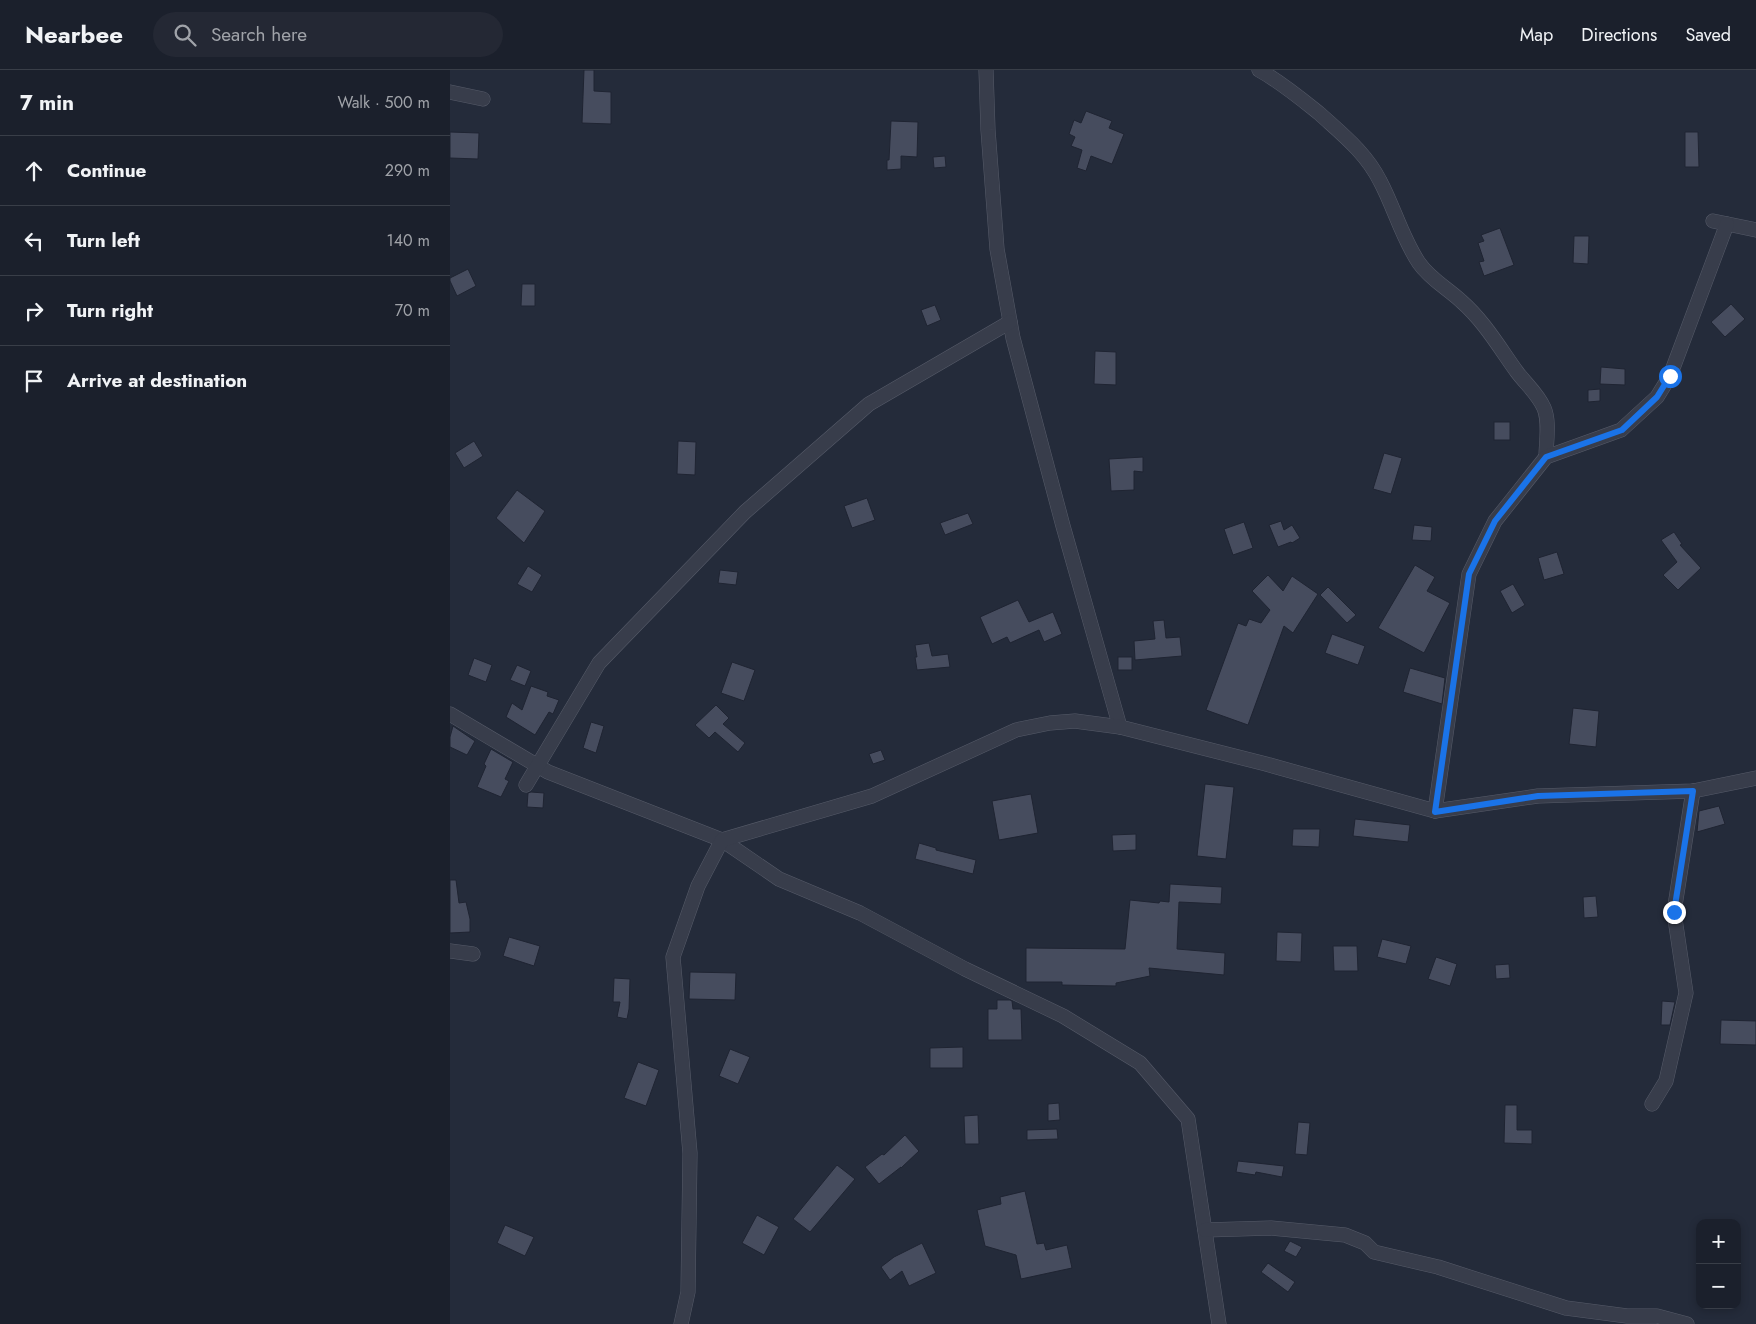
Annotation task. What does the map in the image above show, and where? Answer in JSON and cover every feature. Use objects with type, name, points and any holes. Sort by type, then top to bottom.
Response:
[{"type":"street","points":[[986,70],[988,130],[997,249],[1010,322],[1063,526],[1120,728]]},
{"type":"street","points":[[1259,70],[1278,80],[1355,145],[1368,160],[1419,263],[1438,284],[1460,300],[1479,318],[1519,374],[1534,391],[1545,409],[1547,429],[1546,457]]},
{"type":"street","points":[[450,92],[483,99]]},
{"type":"street","points":[[1435,812],[1469,574],[1495,521],[1546,457],[1622,430],[1657,397],[1670,376],[1720,222],[1756,230]]},
{"type":"street","points":[[526,785],[599,663],[745,512],[869,404],[1010,322]]},
{"type":"street","points":[[450,714],[548,772],[722,840],[779,879],[860,913],[965,969],[1063,1016],[1140,1063],[1188,1118],[1219,1324]]},
{"type":"street","points":[[681,1324],[688,1292],[690,1153],[673,957],[698,886],[722,840],[872,796],[1016,730],[1050,723],[1075,721],[1120,728],[1266,764],[1435,812],[1538,796],[1693,791],[1756,778]]},
{"type":"street","points":[[1652,1104],[1666,1081],[1686,993],[1674,912],[1693,791]]},
{"type":"street","points":[[450,951],[472,954]]},
{"type":"street","points":[[1205,1230],[1271,1228],[1344,1235],[1365,1243],[1374,1252],[1438,1267],[1566,1308],[1627,1316],[1657,1316],[1687,1324]]},
{"type":"building","points":[[584,70],[594,70],[594,91],[611,92],[611,124],[582,123]]},
{"type":"building","points":[[1086,111],[1112,121],[1109,128],[1124,134],[1112,164],[1091,156],[1086,171],[1077,168],[1082,150],[1071,146],[1075,137],[1069,134],[1074,120],[1081,123]]},
{"type":"building","points":[[891,121],[918,122],[917,157],[901,156],[901,169],[887,170],[887,160],[889,160]]},
{"type":"building","points":[[450,132],[479,133],[478,159],[450,158]]},
{"type":"building","points":[[1685,132],[1698,132],[1699,167],[1685,167]]},
{"type":"building","points":[[945,156],[946,167],[934,168],[933,157]]},
{"type":"building","points":[[1500,228],[1514,265],[1484,276],[1479,262],[1484,261],[1478,243],[1484,241],[1481,235]]},
{"type":"building","points":[[1574,236],[1589,236],[1588,264],[1573,263]]},
{"type":"building","points":[[468,269],[476,286],[457,296],[450,278]]},
{"type":"building","points":[[522,284],[535,284],[535,306],[521,306]]},
{"type":"building","points":[[1731,304],[1745,319],[1725,337],[1711,322]]},
{"type":"building","points":[[935,305],[941,320],[927,326],[921,310]]},
{"type":"building","points":[[1095,351],[1116,352],[1116,385],[1094,384]]},
{"type":"building","points":[[1601,367],[1625,369],[1625,385],[1600,384]]},
{"type":"building","points":[[1600,389],[1600,401],[1588,402],[1588,390]]},
{"type":"building","points":[[1494,422],[1510,422],[1510,440],[1494,440]]},
{"type":"building","points":[[474,441],[483,456],[464,468],[455,453]]},
{"type":"building","points":[[678,441],[696,442],[695,475],[677,474]]},
{"type":"building","points":[[1384,453],[1402,458],[1391,494],[1373,489]]},
{"type":"building","points":[[1143,457],[1143,472],[1134,471],[1134,490],[1111,491],[1109,459]]},
{"type":"building","points":[[517,490],[545,511],[524,543],[496,518]]},
{"type":"building","points":[[867,498],[875,520],[852,528],[844,506]]},
{"type":"building","points":[[968,513],[973,524],[945,535],[940,523]]},
{"type":"building","points":[[1281,521],[1284,530],[1292,525],[1300,538],[1292,543],[1278,547],[1269,525]]},
{"type":"building","points":[[1244,522],[1253,548],[1233,555],[1224,529]]},
{"type":"building","points":[[1414,525],[1432,527],[1431,541],[1412,540]]},
{"type":"building","points":[[1674,532],[1682,544],[1680,545],[1701,568],[1678,590],[1663,575],[1677,562],[1661,540]]},
{"type":"building","points":[[1557,552],[1564,574],[1544,580],[1538,558]]},
{"type":"building","points":[[1415,565],[1435,577],[1427,591],[1450,603],[1424,653],[1378,628]]},
{"type":"building","points":[[528,566],[542,575],[532,592],[517,584]]},
{"type":"building","points":[[720,570],[738,572],[736,585],[718,583]]},
{"type":"building","points":[[1268,575],[1283,591],[1292,576],[1318,594],[1293,633],[1284,626],[1248,725],[1206,710],[1238,623],[1246,626],[1249,619],[1261,623],[1270,610],[1252,591]]},
{"type":"building","points":[[1513,584],[1525,605],[1512,613],[1500,591]]},
{"type":"building","points":[[1328,587],[1356,615],[1347,623],[1320,595]]},
{"type":"building","points":[[1018,600],[1029,622],[1053,612],[1062,634],[1044,642],[1039,630],[1010,643],[1007,637],[992,644],[980,617]]},
{"type":"building","points":[[1164,620],[1166,638],[1180,637],[1182,656],[1135,660],[1134,641],[1155,639],[1153,621]]},
{"type":"building","points":[[1332,634],[1365,646],[1358,665],[1325,653]]},
{"type":"building","points":[[929,643],[932,656],[948,654],[950,667],[917,670],[915,645]]},
{"type":"building","points":[[1118,657],[1132,657],[1132,670],[1118,670]]},
{"type":"building","points":[[474,658],[492,665],[486,682],[468,675]]},
{"type":"building","points":[[732,662],[755,670],[744,701],[721,693]]},
{"type":"building","points":[[517,665],[531,671],[525,686],[510,680]]},
{"type":"building","points":[[1410,668],[1445,678],[1442,704],[1403,692]]},
{"type":"building","points":[[531,686],[548,692],[547,696],[559,700],[553,714],[549,712],[535,735],[506,717],[512,703],[522,710]]},
{"type":"building","points":[[716,705],[729,718],[723,724],[745,743],[738,752],[715,732],[709,738],[695,725]]},
{"type":"building","points":[[1573,708],[1599,711],[1596,747],[1569,744]]},
{"type":"building","points":[[591,722],[604,726],[596,753],[583,748]]},
{"type":"building","points":[[453,726],[475,741],[467,755],[450,747]]},
{"type":"building","points":[[491,749],[513,762],[505,779],[509,781],[501,797],[477,787]]},
{"type":"building","points":[[881,750],[885,760],[873,764],[869,754]]},
{"type":"building","points":[[1205,784],[1234,787],[1226,859],[1197,856]]},
{"type":"building","points":[[528,793],[544,793],[543,808],[527,807]]},
{"type":"building","points":[[1031,794],[1038,833],[999,840],[992,801]]},
{"type":"building","points":[[1719,806],[1725,824],[1697,832],[1699,811]]},
{"type":"building","points":[[1355,819],[1410,825],[1408,842],[1353,836]]},
{"type":"building","points":[[1293,829],[1320,829],[1319,847],[1292,846]]},
{"type":"building","points":[[1136,834],[1136,850],[1113,851],[1112,835]]},
{"type":"building","points":[[919,843],[936,848],[936,850],[976,860],[973,874],[915,859]]},
{"type":"building","points":[[450,880],[456,880],[459,903],[466,902],[470,919],[470,932],[450,933]]},
{"type":"building","points":[[1170,884],[1222,887],[1221,904],[1179,902],[1177,949],[1225,953],[1224,975],[1149,968],[1150,976],[1116,983],[1116,986],[1062,985],[1062,982],[1026,982],[1026,948],[1125,949],[1130,900],[1159,903],[1160,901],[1169,902]]},
{"type":"building","points":[[1596,896],[1598,917],[1584,918],[1583,897]]},
{"type":"building","points":[[1277,932],[1302,933],[1301,962],[1276,961]]},
{"type":"building","points":[[509,937],[540,946],[534,966],[503,956]]},
{"type":"building","points":[[1382,939],[1411,946],[1406,964],[1377,957]]},
{"type":"building","points":[[1333,946],[1357,946],[1358,971],[1334,971]]},
{"type":"building","points":[[1436,957],[1457,964],[1450,986],[1428,979]]},
{"type":"building","points":[[1509,964],[1510,978],[1496,979],[1495,965]]},
{"type":"building","points":[[690,972],[736,973],[735,1000],[689,999]]},
{"type":"building","points":[[614,978],[630,979],[627,1019],[617,1017],[620,1002],[613,1002]]},
{"type":"building","points":[[997,1000],[1010,1000],[1012,1001],[1013,1009],[1021,1009],[1022,1040],[988,1040],[988,1009],[997,1009]]},
{"type":"building","points":[[1662,1001],[1675,1002],[1670,1025],[1661,1025]]},
{"type":"building","points":[[1721,1020],[1756,1021],[1756,1045],[1720,1044]]},
{"type":"building","points":[[963,1047],[963,1068],[930,1068],[930,1048]]},
{"type":"building","points":[[730,1049],[750,1057],[738,1084],[719,1076]]},
{"type":"building","points":[[638,1062],[659,1070],[646,1106],[624,1098]]},
{"type":"building","points":[[1059,1103],[1060,1120],[1048,1121],[1048,1104]]},
{"type":"building","points":[[1505,1105],[1517,1105],[1517,1130],[1532,1130],[1532,1144],[1504,1143]]},
{"type":"building","points":[[978,1115],[979,1144],[965,1144],[964,1116]]},
{"type":"building","points":[[1298,1122],[1310,1123],[1307,1155],[1295,1154]]},
{"type":"building","points":[[1057,1129],[1058,1139],[1027,1140],[1027,1130]]},
{"type":"building","points":[[905,1135],[919,1151],[901,1168],[879,1184],[865,1167],[882,1154],[884,1155]]},
{"type":"building","points":[[1238,1161],[1284,1166],[1282,1177],[1256,1172],[1255,1175],[1236,1172]]},
{"type":"building","points":[[837,1165],[855,1179],[810,1232],[793,1219]]},
{"type":"building","points":[[1025,1191],[1037,1244],[1044,1243],[1046,1250],[1067,1245],[1072,1268],[1021,1279],[1016,1255],[985,1246],[977,1210],[1001,1204],[1000,1197]]},
{"type":"building","points":[[757,1215],[779,1227],[764,1255],[742,1243]]},
{"type":"building","points":[[505,1225],[534,1237],[525,1256],[497,1243]]},
{"type":"building","points":[[1290,1241],[1302,1247],[1296,1257],[1284,1251]]},
{"type":"building","points":[[922,1243],[936,1273],[909,1286],[902,1271],[890,1280],[881,1267],[894,1257]]},
{"type":"building","points":[[1268,1263],[1295,1282],[1288,1292],[1261,1272]]},
{"type":"route","points":[[1670,376],[1657,397],[1622,430],[1546,457],[1495,521],[1469,574],[1435,812],[1538,796],[1693,791],[1674,912]]}]
